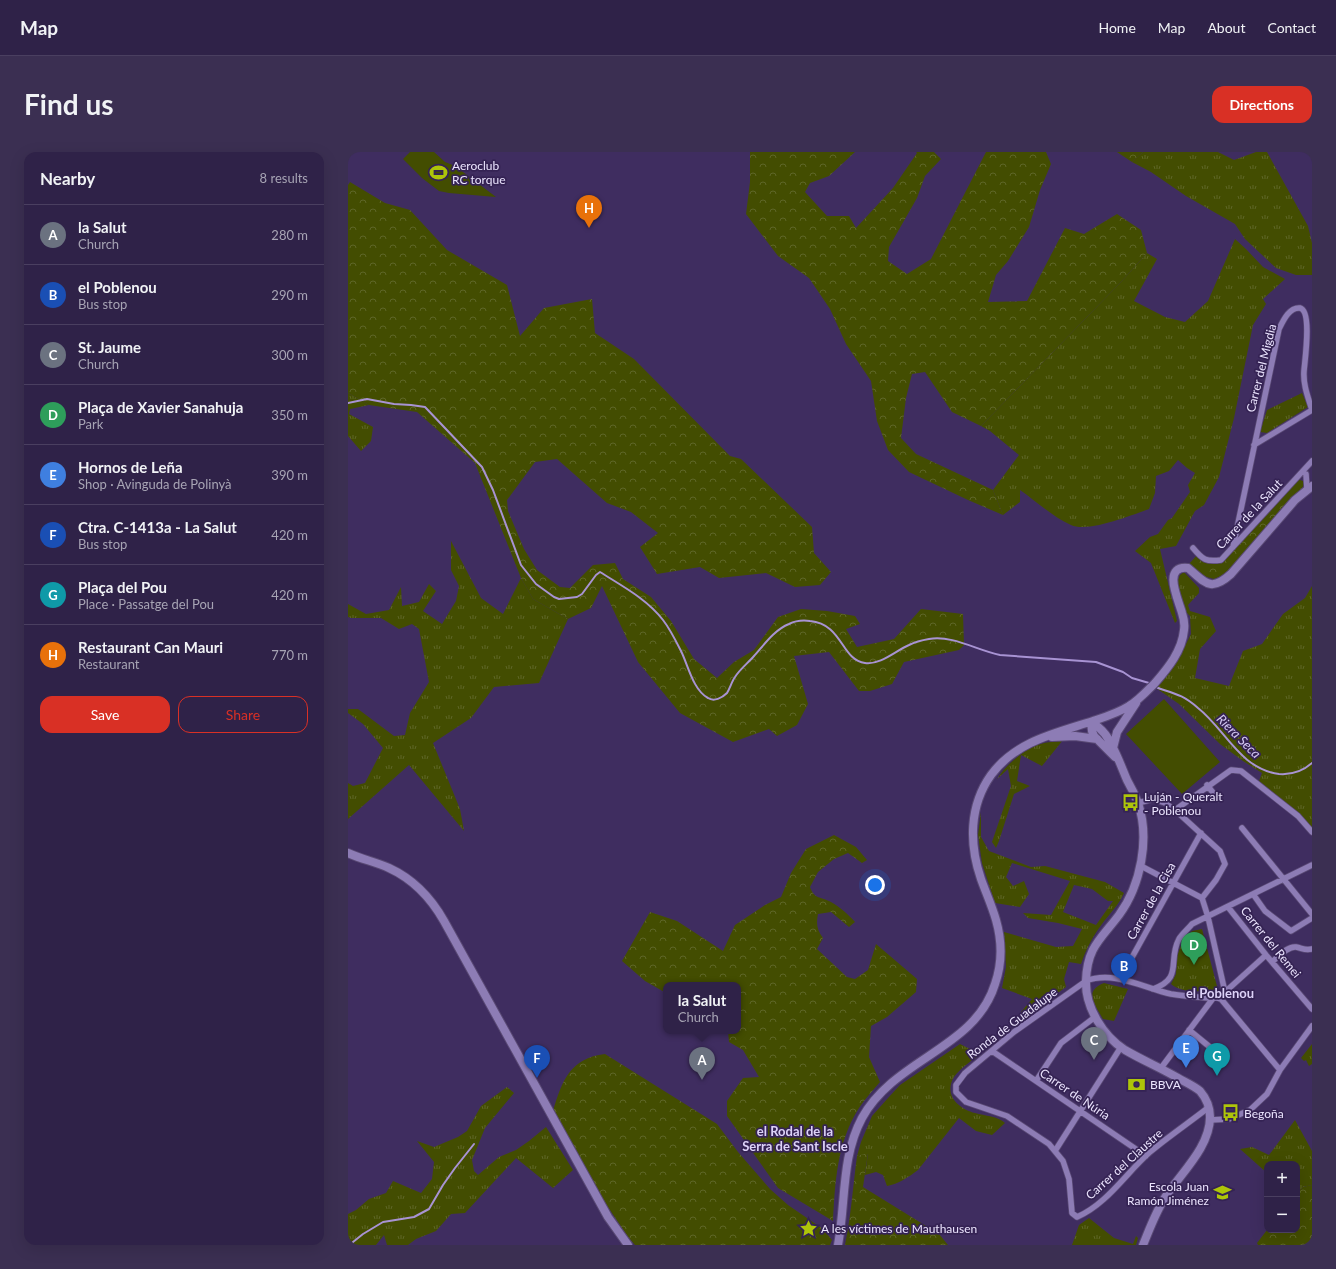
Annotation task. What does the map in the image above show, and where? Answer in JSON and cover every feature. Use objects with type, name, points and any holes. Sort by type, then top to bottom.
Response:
[{"type":"main road","points":[[1113,748],[1117,732],[1138,700],[1156,682],[1173,660],[1182,642],[1184,622],[1173,582],[1176,571],[1188,568],[1202,581],[1210,584],[1226,579],[1292,504],[1310,488]]},
{"type":"main road","points":[[838,1245],[848,1158],[863,1116],[878,1096],[894,1080],[966,1030],[982,1011],[992,992],[1000,964],[1000,943],[996,920],[974,853],[973,834],[975,812],[984,788],[999,766],[1017,750],[1037,739],[1115,713],[1138,700]]},
{"type":"main road","points":[[1091,722],[1092,731],[1097,739],[1118,760]]},
{"type":"main road","points":[[1091,722],[1105,733],[1113,748],[1138,803],[1143,831],[1141,866],[1136,883],[1120,914],[1097,941],[1089,958],[1086,981],[1088,998],[1095,1017],[1102,1028],[1121,1047],[1161,1068],[1199,1091],[1209,1107],[1210,1120],[1205,1137],[1193,1162],[1166,1195],[1143,1245]]},
{"type":"main road","points":[[1037,739],[1066,736],[1097,739]]},
{"type":"main road","points":[[348,853],[396,871],[416,886],[433,903],[608,1217],[628,1245]]},
{"type":"street","name":"Carrer del Migdia","points":[[1233,547],[1279,329],[1289,313],[1292,310],[1299,308],[1303,309],[1308,314],[1310,326],[1304,371],[1305,387],[1312,410]]},
{"type":"street","points":[[1254,445],[1312,410]]},
{"type":"street","name":"Carrer de la Salut","points":[[1193,548],[1202,558],[1210,562],[1221,560],[1312,461]]},
{"type":"street","name":"Carrer de la Salut","points":[[1298,477],[1306,474],[1312,468]]},
{"type":"street","points":[[1306,474],[1310,488]]},
{"type":"street","points":[[1175,810],[1207,785],[1230,770],[1241,771],[1298,816],[1312,832]]},
{"type":"street","points":[[1207,785],[1218,799]]},
{"type":"street","points":[[1138,803],[1153,799],[1165,803],[1175,810],[1220,851],[1225,864],[1216,880],[1202,898]]},
{"type":"street","points":[[1242,828],[1312,914]]},
{"type":"street","name":"Carrer de la Cisa","points":[[1120,979],[1200,833]]},
{"type":"street","points":[[1153,989],[1163,985],[1173,974],[1174,955],[1179,939],[1192,924],[1312,865]]},
{"type":"street","points":[[1141,866],[1202,898],[1208,917],[1225,992],[1266,955]]},
{"type":"street","points":[[1253,894],[1265,911],[1291,932],[1312,918]]},
{"type":"street","name":"Carrer del Remei","points":[[1228,907],[1312,1009]]},
{"type":"street","points":[[1272,962],[1288,949],[1296,946],[1307,950],[1312,949]]},
{"type":"street","points":[[1086,981],[1092,979],[1120,979],[1172,994],[1209,998],[1214,997],[1221,999],[1280,1070]]},
{"type":"street","name":"Ronda de Guadalupe","points":[[1055,1151],[1049,1144],[1007,1116],[966,1102],[956,1092],[956,1085],[964,1073],[1014,1032],[1086,981]]},
{"type":"street","points":[[1161,1068],[1214,997]]},
{"type":"street","points":[[1036,1081],[1061,1044],[1095,1017]]},
{"type":"street","points":[[1210,1120],[1229,1120],[1250,1110],[1267,1094],[1280,1070],[1310,1032],[1312,1026]]},
{"type":"street","points":[[1189,1030],[1216,1052],[1222,1060]]},
{"type":"street","points":[[1055,1151],[1121,1047]]},
{"type":"street","name":"Carrer de Núria","points":[[992,1051],[1146,1156]]},
{"type":"street","name":"Carrer del Claustre","points":[[1055,1151],[1063,1161],[1069,1179],[1072,1213],[1077,1217],[1100,1202],[1146,1156],[1209,1107]]},
{"type":"green space","name":"Aeroclub RC torque","points":[[410,152],[434,152],[445,162],[455,166],[496,197],[439,191],[422,178],[403,159]]},
{"type":"green space","points":[[750,152],[855,152],[829,176],[810,183],[805,192],[827,216],[849,216],[856,228],[893,188],[917,153],[916,152],[934,152],[941,159],[925,176],[917,198],[889,247],[888,261],[907,274],[931,259],[986,152],[1046,152],[1051,164],[1040,190],[1029,227],[1008,261],[996,275],[988,302],[1027,301],[1065,228],[1084,234],[1117,214],[1141,230],[1147,253],[1121,282],[981,426],[952,412],[925,372],[912,374],[906,398],[901,438],[916,454],[993,490],[1003,515],[909,472],[888,450],[877,421],[871,381],[846,344],[830,309],[809,278],[778,256],[746,214],[750,182]]},
{"type":"green space","points":[[1117,152],[1143,152],[1132,162]]},
{"type":"green space","points":[[1143,152],[1218,152],[1234,160],[1256,152],[1267,152],[1308,226],[1312,243],[1312,275],[1296,275],[1276,268],[1245,239],[1235,224],[1186,196],[1151,172],[1132,162]]},
{"type":"green space","points":[[350,182],[385,203],[410,210],[447,250],[507,285],[520,336],[544,308],[592,299],[595,333],[634,359],[730,456],[741,459],[812,527],[814,553],[831,572],[820,585],[795,587],[766,573],[719,578],[700,567],[657,574],[640,547],[658,533],[631,512],[607,503],[557,459],[535,462],[507,500],[508,511],[524,549],[537,570],[560,587],[570,588],[593,565],[615,563],[623,579],[651,597],[671,621],[694,659],[717,678],[734,662],[754,650],[778,617],[801,609],[827,611],[855,616],[860,624],[846,629],[857,647],[894,639],[921,609],[963,614],[964,645],[959,650],[904,662],[892,684],[870,691],[859,691],[829,652],[794,656],[808,704],[797,725],[777,736],[769,729],[733,742],[680,713],[638,662],[602,586],[591,608],[568,619],[533,599],[521,578],[475,463],[417,412],[369,405],[348,393],[348,185]]},
{"type":"green space","points":[[1235,239],[1263,267],[1285,279],[1263,299],[1266,304],[1253,325],[1234,418],[1219,477],[1204,505],[1195,511],[1176,546],[1160,549],[1177,621],[1175,623],[1151,563],[1135,551],[1150,537],[1158,534],[1168,520],[1172,518],[1190,492],[1188,485],[1195,473],[1178,460],[1169,471],[1156,476],[1155,493],[1149,509],[1099,525],[1079,527],[1064,522],[1020,490],[1020,502],[1003,515],[993,490],[1019,455],[990,431],[981,426],[1121,282],[1147,253],[1157,259],[1134,301],[1165,317],[1185,322],[1208,301]]},
{"type":"green space","points":[[348,393],[369,405],[350,409],[349,414],[373,427],[371,441],[361,451],[348,436]]},
{"type":"green space","points":[[1302,393],[1308,407],[1267,433],[1260,432],[1267,410]]},
{"type":"green space","points":[[1297,479],[1306,482],[1230,572],[1214,579],[1203,576],[1189,564],[1198,554],[1202,558],[1221,560]]},
{"type":"green space","points":[[451,541],[481,598],[503,614],[521,578],[533,599],[568,619],[539,683],[494,687],[471,718],[433,743],[460,809],[464,831],[409,765],[348,819],[348,783],[353,786],[365,783],[383,748],[363,724],[348,713],[348,709],[358,709],[394,736],[405,735],[410,713],[429,682],[419,629],[412,624],[399,629],[381,618],[348,617],[348,604],[366,614],[389,610],[401,587],[402,606],[419,602],[429,584],[436,591],[423,611],[442,624],[456,601],[459,586],[451,570]]},
{"type":"green space","points":[[1184,572],[1199,588],[1199,593],[1188,605],[1190,611],[1210,617],[1216,631],[1200,649],[1195,678],[1229,686],[1243,651],[1262,644],[1283,614],[1305,598],[1312,586],[1312,828],[1280,798],[1259,781],[1262,773],[1220,744],[1179,704],[1156,688],[1180,656],[1191,634],[1190,616],[1186,612],[1177,582],[1180,575]]},
{"type":"green space","points":[[1164,699],[1220,762],[1182,794],[1126,734]]},
{"type":"green space","points":[[1063,740],[1042,766],[1021,755],[1017,781],[1030,786],[1014,794],[996,848],[992,842],[1011,786],[1008,769],[997,779],[1009,764],[1019,756],[1029,749],[1042,744]]},
{"type":"green space","points":[[981,812],[981,837],[989,851],[1031,867],[1045,866],[1105,882],[1124,893],[1093,938],[1081,964],[1069,962],[1064,979],[1066,987],[1023,1018],[1021,1012],[1032,999],[1002,988],[1006,967],[1004,932],[1056,947],[1073,946],[1082,929],[1028,918],[1023,913],[1051,915],[1070,881],[1012,863],[1006,877],[1013,886],[1024,881],[1029,894],[1020,907],[995,903],[982,863],[978,835]],"holes":[[[1074,885],[1092,889],[1108,901],[1113,901],[1096,925],[1063,912]]]},
{"type":"green space","points":[[834,835],[856,847],[867,860],[862,863],[848,853],[834,859],[818,872],[810,887],[814,894],[838,906],[855,922],[849,927],[831,912],[818,914],[817,921],[819,932],[823,938],[817,949],[847,977],[855,979],[868,970],[876,944],[917,979],[916,992],[887,1017],[871,1026],[869,1057],[880,1082],[859,1108],[846,1135],[838,1163],[833,1221],[778,1188],[727,1116],[727,1101],[743,1078],[759,1077],[743,1050],[729,1042],[728,1034],[741,1034],[741,982],[663,982],[663,991],[645,981],[622,961],[650,912],[677,921],[723,951],[735,925],[765,905],[781,897],[791,873],[806,849]]},
{"type":"green space","points":[[1202,929],[1218,990],[1187,991],[1171,984],[1176,974],[1177,956],[1183,940],[1192,931]]},
{"type":"green space","points":[[1104,983],[1128,989],[1114,1021],[1103,1019],[1094,1004],[1092,994],[1098,986]]},
{"type":"green space","points":[[960,1044],[980,1054],[954,1077],[950,1090],[954,1100],[958,1105],[969,1111],[995,1118],[1005,1123],[992,1135],[976,1131],[959,1118],[918,1170],[907,1178],[887,1186],[883,1175],[876,1172],[865,1175],[868,1154],[857,1156],[872,1116],[900,1085]]},
{"type":"green space","points":[[1312,1044],[1312,1064],[1309,1066],[1306,1060],[1304,1061],[1301,1058]]},
{"type":"green space","points":[[605,1054],[717,1124],[738,1152],[770,1189],[788,1205],[823,1229],[832,1240],[830,1245],[635,1245],[604,1201],[553,1111],[560,1090],[569,1073],[583,1060],[593,1056]]},
{"type":"green space","points":[[507,1087],[514,1093],[485,1128],[472,1160],[474,1171],[478,1175],[499,1157],[516,1150],[546,1127],[573,1170],[553,1188],[516,1158],[465,1213],[451,1214],[436,1231],[416,1239],[408,1245],[387,1245],[384,1235],[376,1245],[348,1245],[348,1214],[356,1210],[369,1199],[386,1193],[393,1181],[421,1193],[432,1179],[434,1162],[417,1141],[434,1147],[458,1137],[467,1131],[481,1106]]},
{"type":"green space","points":[[1295,1120],[1312,1151],[1312,1185],[1303,1187],[1300,1190],[1300,1161],[1264,1161],[1264,1170],[1240,1149],[1252,1147],[1269,1155]]},
{"type":"green space","points":[[868,1153],[863,1187],[939,1234],[948,1245],[845,1245],[857,1156]]},
{"type":"green space","points":[[1312,1185],[1312,1245],[1258,1245],[1257,1243],[1265,1233],[1300,1233],[1300,1190],[1303,1187]]},
{"type":"green space","points":[[1089,1218],[1114,1238],[1133,1244],[1136,1236],[1138,1238],[1136,1245],[1072,1245],[1079,1225]]},
{"type":"waterway","points":[[348,403],[367,399],[394,404],[425,407],[482,467],[493,490],[521,565],[536,584],[559,599],[577,597],[582,594],[600,572],[642,599],[657,612],[663,620],[681,651],[698,689],[710,699],[718,699],[727,693],[737,674],[774,634],[789,624],[802,621],[810,621],[829,628],[851,656],[865,663],[882,660],[916,642],[938,638],[956,641],[1000,655],[1096,662],[1123,672],[1132,678],[1149,683]]},
{"type":"waterway","name":"Riera Seca","points":[[1158,688],[1179,695],[1188,700],[1217,726],[1243,756],[1254,765],[1265,771],[1288,774],[1301,771],[1312,763]]},
{"type":"waterway","points":[[351,1245],[363,1234],[383,1222],[414,1217],[429,1209],[443,1185],[474,1144]]},
{"type":"place","name":"Aeroclub RC torque","points":[[439,172]]},
{"type":"place","name":"Restaurant Can Mauri","points":[[589,228]]},
{"type":"place","name":"Luján - Queralt - Poblenou","points":[[1131,803]]},
{"type":"place","name":"Plaça de Xavier Sanahuja","points":[[1194,965]]},
{"type":"place","name":"el Poblenou","points":[[1124,986]]},
{"type":"place","name":"St. Jaume","points":[[1094,1060]]},
{"type":"place","name":"Hornos de Leña","points":[[1186,1068]]},
{"type":"place","name":"Plaça del Pou","points":[[1217,1076]]},
{"type":"place","name":"Ctra. C-1413a - La Salut","points":[[537,1078]]},
{"type":"place","name":"la Salut","points":[[702,1080]]},
{"type":"place","name":"BBVA","points":[[1137,1084]]},
{"type":"place","name":"Begoña","points":[[1231,1113]]},
{"type":"place","name":"Escola Juan Ramón Jiménez","points":[[1222,1193]]},
{"type":"place","name":"A les víctimes de Mauthausen","points":[[808,1228]]},
{"type":"district","name":"el Poblenou","points":[[1220,993]]},
{"type":"district","name":"el Rodal de la Serra de Sant Iscle","points":[[795,1138]]}]
